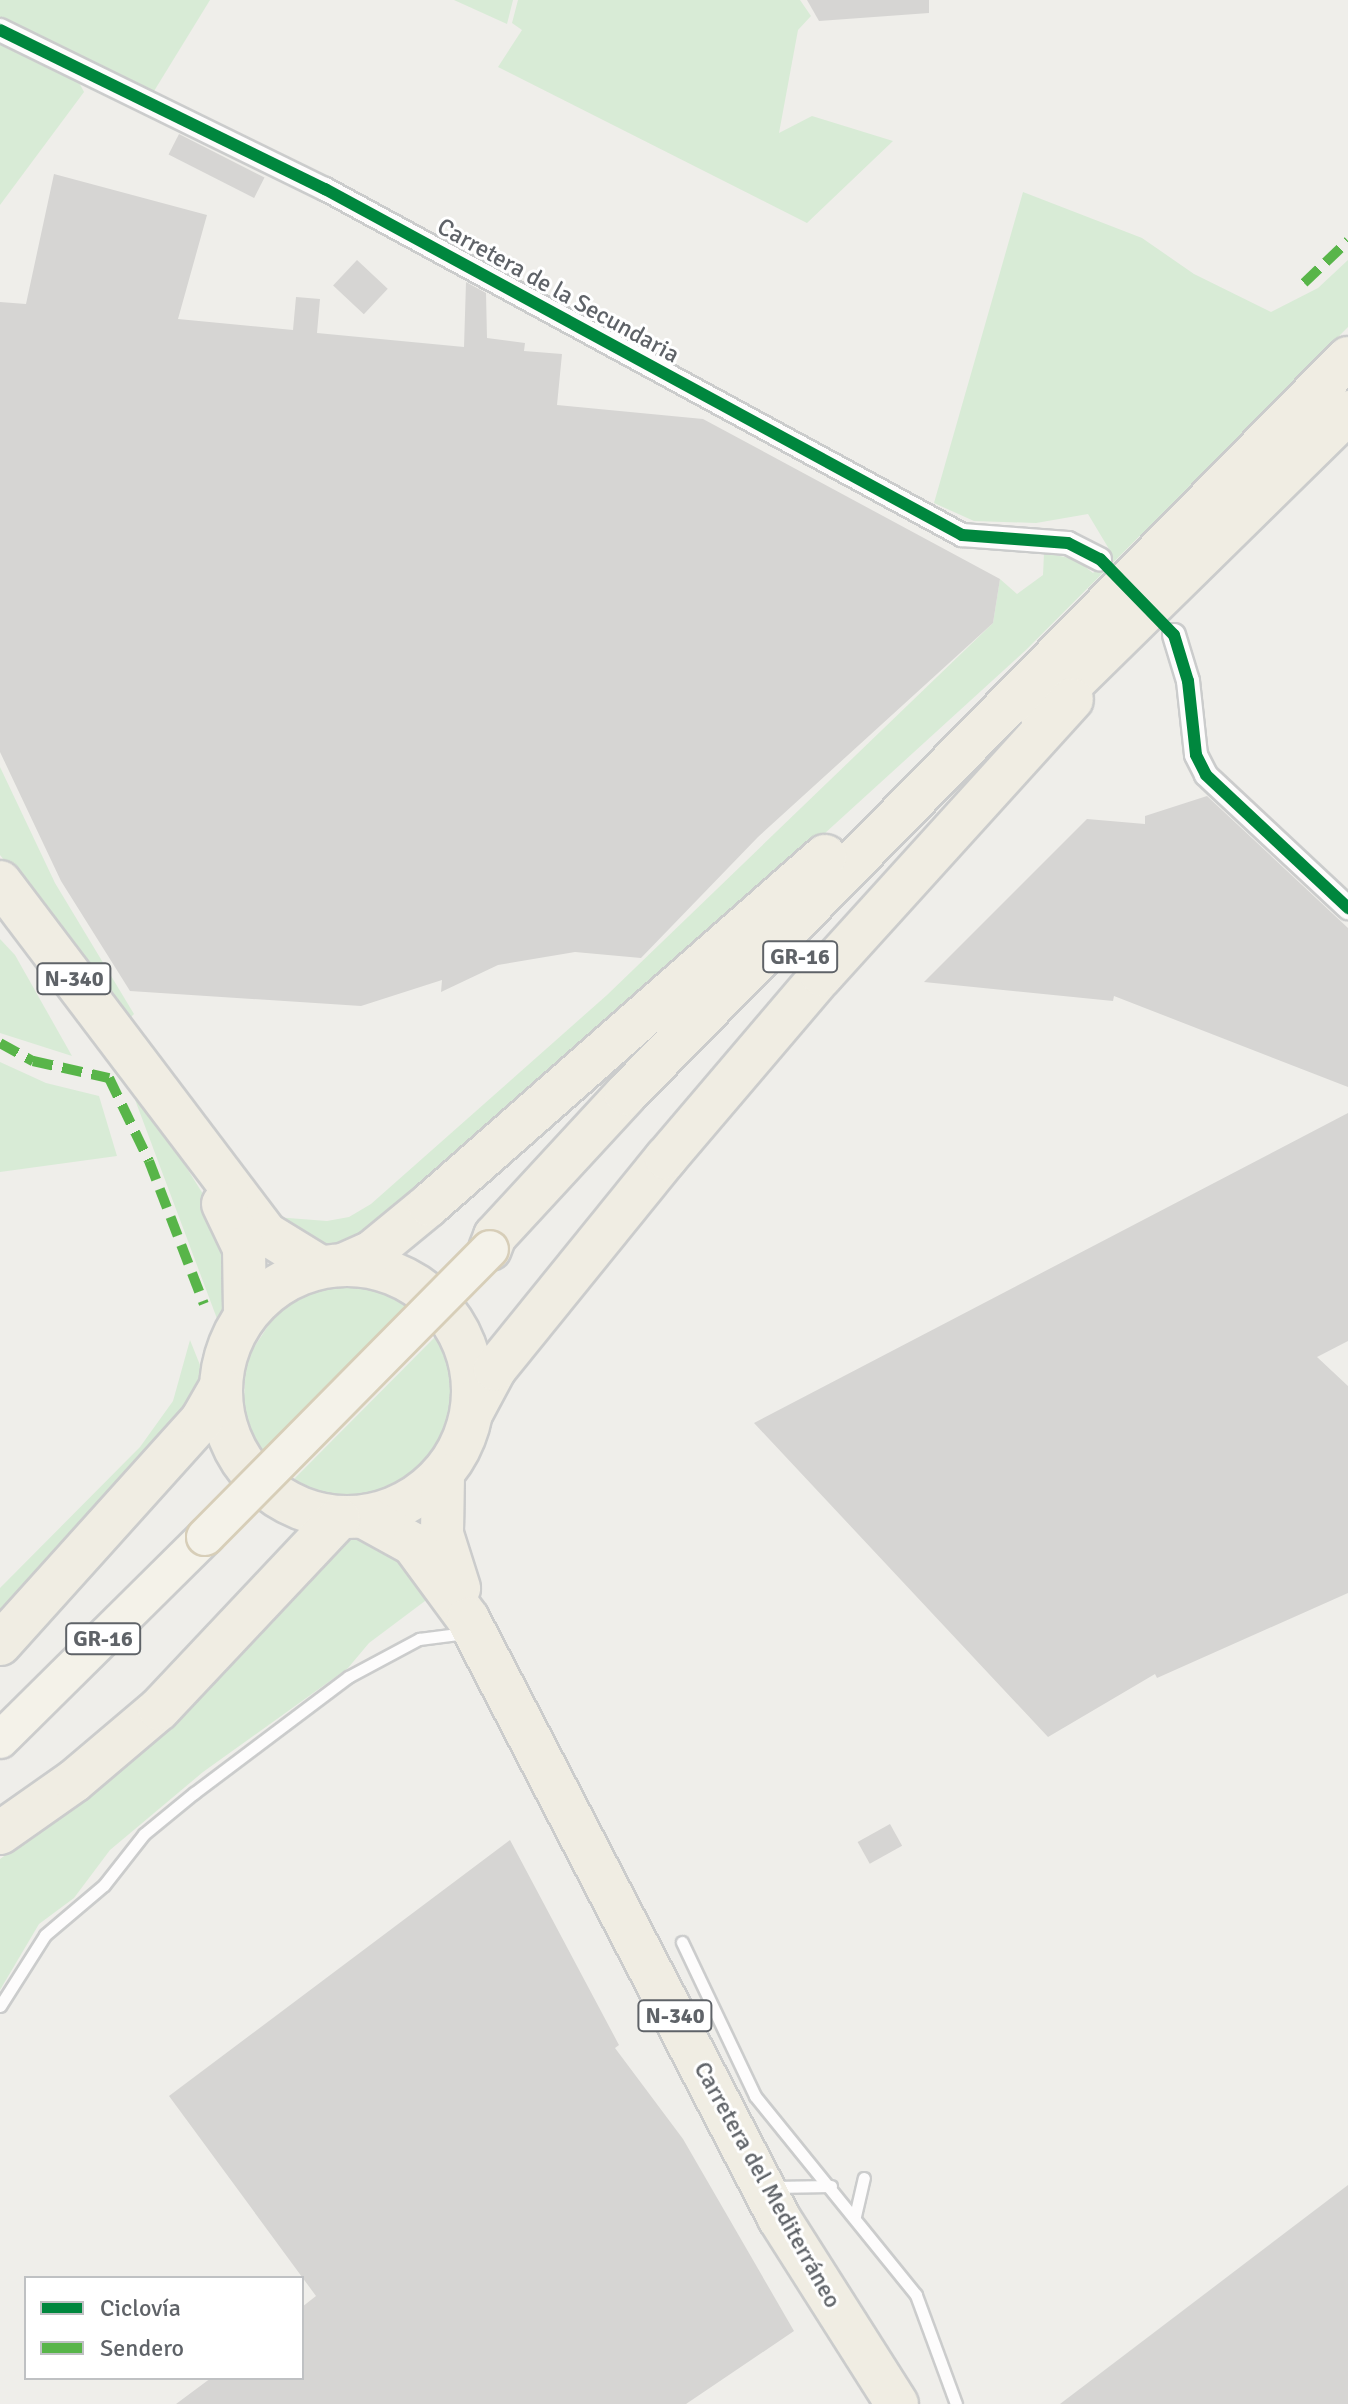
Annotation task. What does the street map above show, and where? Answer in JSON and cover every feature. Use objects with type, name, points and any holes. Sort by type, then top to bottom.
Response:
[{"type":"highway","name":"GR-16","points":[[490,1249],[495,1236],[626,1094],[1051,666],[1097,612],[1348,358]]},
{"type":"highway","name":"GR-16","points":[[490,1249],[504,1244],[629,1127],[1348,412]]},
{"type":"highway","points":[[332,1266],[372,1252],[450,1187],[1097,612]]},
{"type":"highway","points":[[473,1410],[495,1369],[666,1158],[843,951],[1079,692],[1104,656]]},
{"type":"highway","name":"N-340","points":[[0,882],[199,1152],[265,1233],[332,1266],[380,1269],[414,1283],[442,1307],[463,1338],[473,1373],[473,1410],[463,1444],[443,1475],[421,1495],[352,1518],[301,1509],[267,1490],[241,1462],[225,1426],[220,1388],[227,1349],[245,1315],[279,1285],[332,1266]]},
{"type":"highway","name":"N-340","points":[[199,1152],[244,1248],[245,1315]]},
{"type":"highway","points":[[0,1644],[201,1421],[220,1388]]},
{"type":"highway","name":"Carretera del Mediterráneo","points":[[443,1475],[442,1534],[471,1625]]},
{"type":"highway","points":[[0,1833],[74,1781],[159,1709],[352,1518]]},
{"type":"highway","name":"Carretera del Mediterráneo","points":[[352,1518],[413,1544],[471,1625],[764,2188],[897,2404]]},
{"type":"main road","name":"GR-16","points":[[0,1740],[490,1249]]},
{"type":"street","name":"Carretera de la Secundaria","points":[[0,30],[339,196],[962,535],[1068,543],[1100,559]]},
{"type":"street","points":[[1174,635],[1188,681],[1196,755],[1206,775],[1348,908]]},
{"type":"lane","points":[[0,2006],[45,1935],[104,1885],[144,1834],[194,1793],[348,1677],[419,1639],[471,1625]]},
{"type":"lane","points":[[682,1942],[755,2096],[831,2186],[916,2295],[956,2404]]},
{"type":"lane","points":[[855,2216],[864,2178]]},
{"type":"lane","points":[[764,2188],[831,2186]]},
{"type":"green space","points":[[0,0],[210,0],[151,96],[0,21]]},
{"type":"green space","points":[[454,0],[513,0],[507,24]]},
{"type":"green space","points":[[518,0],[800,0],[811,16],[798,30],[779,133],[812,116],[893,141],[807,223],[498,67],[522,30],[512,23]]},
{"type":"green space","points":[[0,41],[75,75],[84,92],[0,205]]},
{"type":"green space","points":[[1023,192],[1142,238],[1194,274],[1271,312],[1318,288],[1348,260],[1348,327],[1026,650],[722,927],[394,1212],[343,1247],[321,1248],[275,1217],[327,1221],[349,1217],[371,1204],[607,995],[993,623],[1000,579],[1017,594],[1043,575],[1044,553],[1075,559],[1093,573],[1112,554],[1088,514],[1036,523],[974,521],[934,503]]},
{"type":"green space","points":[[0,767],[55,883],[134,1014],[124,1024],[62,931],[0,855]]},
{"type":"green space","points":[[0,939],[15,955],[72,1056],[0,1033]]},
{"type":"green space","points":[[0,1062],[46,1083],[99,1096],[117,1156],[0,1172]]},
{"type":"green space","points":[[134,1097],[161,1127],[225,1229],[228,1305],[219,1324]]},
{"type":"green space","points":[[340,1286],[372,1287],[409,1305],[262,1455],[243,1419],[246,1360],[277,1312],[305,1295]]},
{"type":"green space","points":[[435,1337],[447,1357],[455,1395],[439,1447],[427,1465],[407,1481],[364,1498],[336,1498],[292,1481]]},
{"type":"green space","points":[[190,1340],[202,1370],[199,1396],[0,1619],[0,1588],[140,1447],[173,1401]]},
{"type":"green space","points":[[355,1537],[392,1547],[429,1598],[369,1643],[348,1668],[203,1772],[110,1850],[74,1898],[39,1924],[0,1990],[0,1859],[87,1797],[180,1718],[326,1554]]},
{"type":"building","points":[[807,0],[929,0],[929,13],[819,21]]},
{"type":"building","points":[[179,134],[265,178],[254,198],[169,154]]},
{"type":"building","points":[[54,174],[207,215],[178,319],[293,330],[296,297],[320,299],[317,333],[464,347],[466,282],[486,293],[487,338],[525,343],[524,351],[562,354],[557,405],[703,419],[1000,579],[993,623],[758,837],[641,958],[575,952],[498,965],[441,992],[442,980],[361,1006],[130,991],[61,881],[0,752],[0,302],[26,304]]},
{"type":"building","points":[[357,260],[388,289],[364,314],[333,286]]},
{"type":"building","points":[[1207,796],[1348,928],[1348,1087],[1114,996],[1113,1001],[924,982],[1087,819],[1145,824],[1145,816]]},
{"type":"building","points":[[1348,1113],[1348,1341],[1317,1357],[1348,1386],[1348,1593],[1157,1678],[1155,1674],[1048,1737],[754,1423]]},
{"type":"building","points":[[890,1824],[902,1846],[870,1864],[858,1842]]},
{"type":"building","points":[[510,1840],[619,2045],[615,2048],[683,2139],[794,2331],[686,2404],[176,2404],[208,2380],[304,2380],[304,2305],[316,2296],[169,2096]]},
{"type":"building","points":[[1348,2185],[1348,2404],[1060,2404]]},
{"type":"marked path","points":[[1304,283],[1348,241]]},
{"type":"marked path","points":[[0,1043],[33,1061],[109,1078],[149,1161],[204,1304]]},
{"type":"cycle path","points":[[0,30],[325,189],[962,535],[1068,543],[1100,559],[1174,635],[1188,681],[1196,755],[1206,775],[1348,908]]}]
